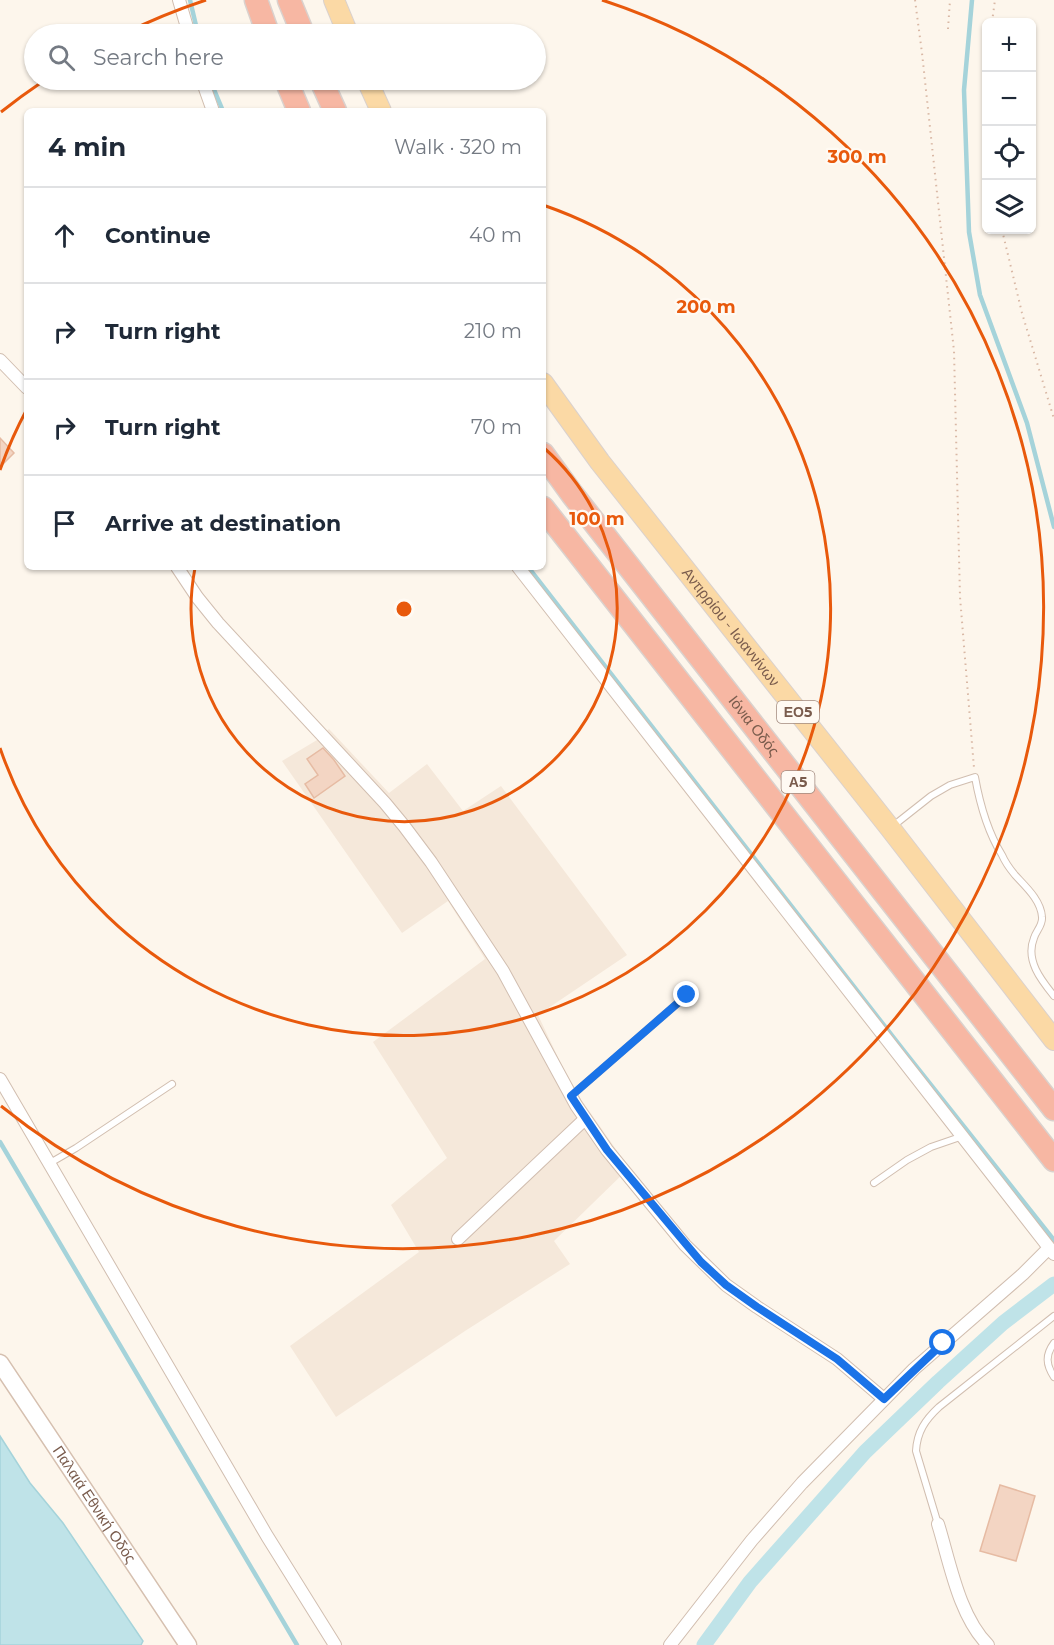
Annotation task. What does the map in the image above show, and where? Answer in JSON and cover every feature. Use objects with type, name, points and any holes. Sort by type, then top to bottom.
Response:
[{"type":"highway","points":[[256,0],[264,24]]},
{"type":"highway","points":[[289,0],[299,24]]},
{"type":"highway","points":[[290,90],[298,108]]},
{"type":"highway","points":[[325,90],[333,108]]},
{"type":"highway","name":"Ιόνια Οδός","points":[[546,458],[1054,1109]]},
{"type":"highway","name":"Α5","points":[[546,512],[1054,1160]]},
{"type":"main road","points":[[334,0],[344,24]]},
{"type":"main road","points":[[372,90],[380,108]]},
{"type":"main road","name":"Αντιρρίου - Ιωαννίνων","points":[[546,387],[600,462],[890,828],[1054,1040]]},
{"type":"main road","name":"Παλαιά Εθνική Οδός","points":[[0,1363],[188,1645]]},
{"type":"street","points":[[179,0],[186,24]]},
{"type":"street","points":[[206,90],[212,108]]},
{"type":"street","points":[[0,360],[24,385]]},
{"type":"street","points":[[179,570],[197,597],[230,637],[404,826],[449,888],[503,971],[585,1119],[607,1150],[685,1245],[726,1285],[837,1359],[884,1399]]},
{"type":"street","points":[[520,570],[1052,1251],[928,1356],[884,1399],[780,1507],[670,1645]]},
{"type":"street","points":[[0,1079],[267,1536],[335,1645]]},
{"type":"street","points":[[458,1239],[585,1119]]},
{"type":"street","points":[[938,1524],[969,1621],[988,1645]]},
{"type":"lane","points":[[890,828],[931,796],[950,785],[975,777],[980,804],[990,834],[1014,874],[1038,903],[1042,917],[1031,952],[1034,967],[1042,982],[1054,996]]},
{"type":"lane","points":[[571,1096],[687,995]]},
{"type":"lane","points":[[49,1164],[172,1084]]},
{"type":"lane","points":[[874,1183],[907,1160],[963,1136]]},
{"type":"lane","points":[[938,1524],[916,1451],[916,1440],[921,1427],[939,1407],[1054,1316]]},
{"type":"lane","points":[[1054,1343],[1049,1350],[1047,1360],[1048,1369],[1054,1377]]},
{"type":"path","points":[[915,0],[954,351],[960,597],[975,777]]},
{"type":"path","points":[[948,29],[950,0]]},
{"type":"path","points":[[993,18],[995,0]]},
{"type":"path","points":[[1003,234],[1022,312],[1054,419]]},
{"type":"shaded area","points":[[329,729],[389,793],[427,764],[463,811],[501,786],[627,955],[538,1015],[571,1085],[629,1168],[554,1241],[570,1264],[336,1417],[290,1346],[419,1252],[391,1205],[447,1158],[373,1042],[485,959],[448,901],[402,933],[282,761],[317,740]]},
{"type":"water","points":[[0,1436],[30,1483],[63,1523],[143,1641],[141,1645],[0,1645]]},
{"type":"building","points":[[0,438],[14,453],[0,467]]},
{"type":"building","points":[[323,748],[345,776],[314,798],[305,784],[318,775],[307,759]]},
{"type":"building","points":[[1000,1485],[1035,1496],[1016,1561],[980,1551]]},
{"type":"waterway","points":[[190,0],[196,24]]},
{"type":"waterway","points":[[972,0],[964,90],[969,232],[980,295],[1027,423],[1054,527]]},
{"type":"waterway","points":[[214,90],[222,108]]},
{"type":"waterway","points":[[530,570],[1054,1240]]},
{"type":"waterway","points":[[0,1142],[297,1645]]},
{"type":"waterway","points":[[704,1645],[750,1582],[865,1452],[1003,1323],[1054,1284]]},
{"type":"route","points":[[687,995],[571,1096],[593,1131],[645,1197],[701,1262],[726,1285],[837,1359],[884,1399],[943,1343]]}]
